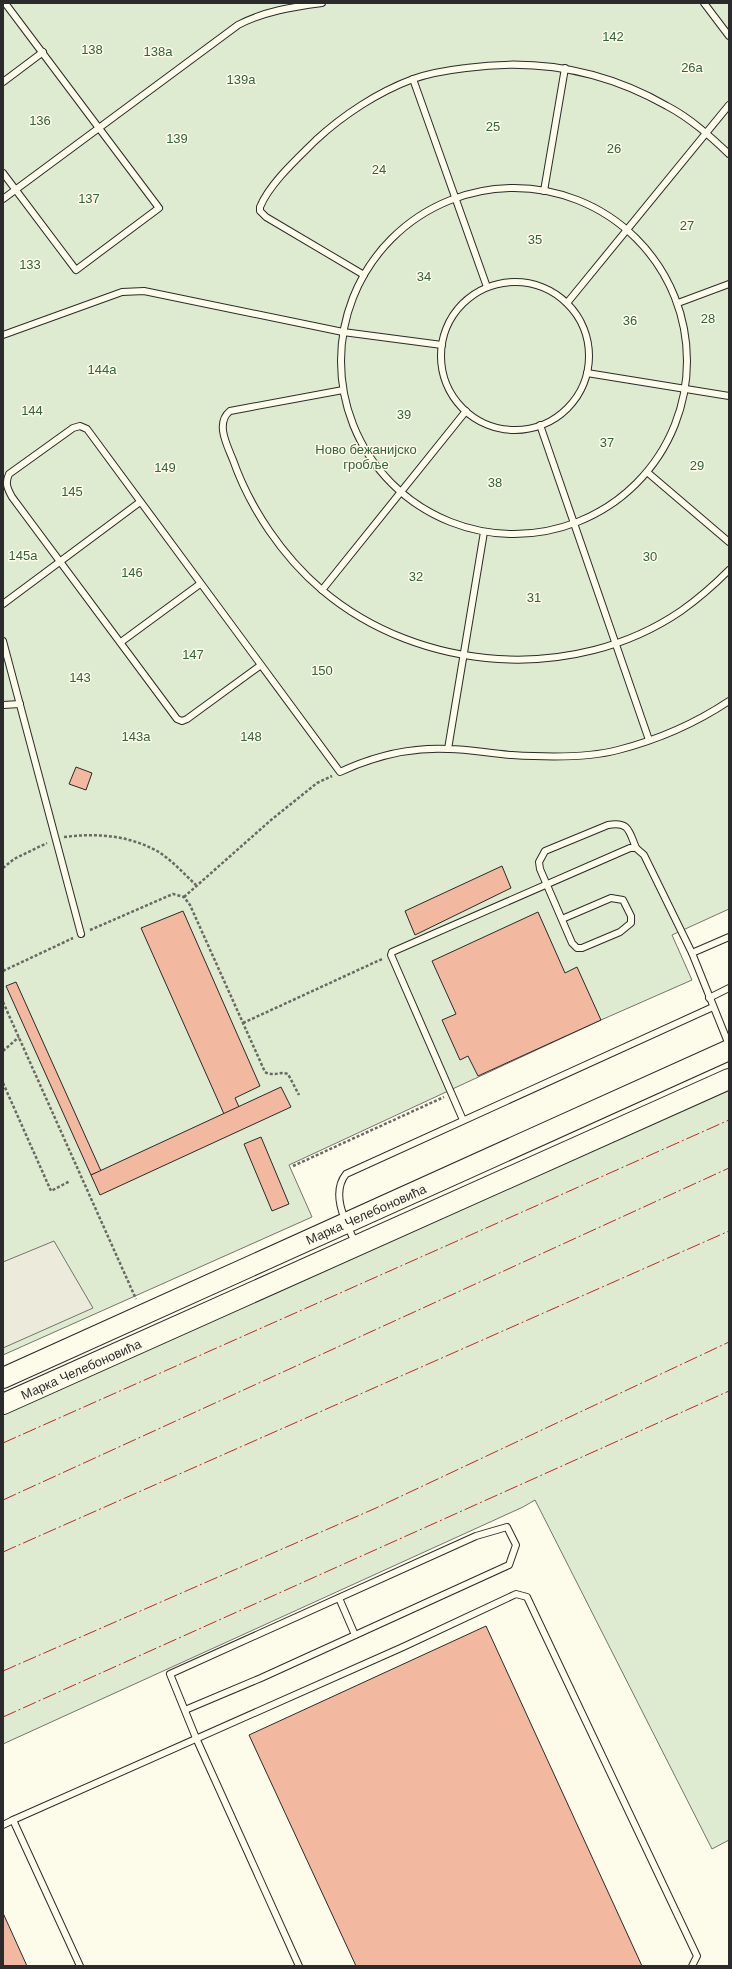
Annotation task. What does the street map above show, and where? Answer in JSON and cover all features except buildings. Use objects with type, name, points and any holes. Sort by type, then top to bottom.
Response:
[{"type":"main road","name":"Марка Челебоновића","points":[[3,1378],[729,1050]]},
{"type":"main road","name":"Марка Челебоновића","points":[[3,1404],[729,1079]]},
{"type":"lane","points":[[3,173],[76,270],[159,208],[6,3]]},
{"type":"lane","points":[[3,199],[238,26],[287,7],[322,3]]},
{"type":"lane","points":[[704,3],[729,36]]},
{"type":"lane","points":[[3,82],[43,52]]},
{"type":"lane","points":[[364,275],[266,217],[260,211],[260,207],[289,168],[336,123],[379,96],[412,79],[457,69],[490,64],[521,63],[565,68],[616,83],[669,106],[706,133],[729,154]]},
{"type":"lane","points":[[544,191],[565,68]]},
{"type":"lane","points":[[412,79],[487,287]]},
{"type":"lane","points":[[567,303],[729,105]]},
{"type":"lane","points":[[514,188],[544,191],[574,199],[602,212],[627,230],[648,251],[665,276],[678,304],[685,332],[687,361],[685,390],[677,419],[664,447],[647,472],[632,489],[614,503],[574,524],[545,532],[522,534],[484,532],[454,524],[433,514],[401,493],[380,471],[362,446],[350,419],[343,390],[340,361],[343,332],[348,312],[364,275],[373,261],[396,235],[423,214],[454,199],[484,191],[514,188]]},
{"type":"lane","points":[[521,282],[538,286],[553,292],[567,303],[576,315],[586,336],[589,358],[586,373],[574,399],[565,410],[540,425],[525,429],[509,429],[494,426],[479,420],[466,411],[456,401],[448,388],[443,374],[441,360],[442,345],[445,332],[457,310],[476,293],[487,287],[521,282]]},
{"type":"lane","points":[[678,304],[729,284]]},
{"type":"lane","points":[[3,334],[122,292],[144,291],[343,332],[442,345]]},
{"type":"lane","points":[[586,373],[729,396]]},
{"type":"lane","points":[[343,390],[234,409],[226,414],[222,424],[234,462],[251,500],[289,556],[322,590],[345,607],[400,637],[464,655],[499,660],[534,660],[564,657],[616,643],[649,629],[681,611],[729,570]]},
{"type":"lane","points":[[322,590],[466,411]]},
{"type":"lane","points":[[540,425],[649,740]]},
{"type":"lane","points":[[261,666],[187,719],[182,721],[177,719],[12,497],[6,480],[9,474],[73,428],[80,426],[91,434],[200,584],[340,772],[374,758],[402,751],[448,749],[512,755],[549,756],[617,750],[672,732],[712,712],[729,701]]},
{"type":"lane","points":[[647,472],[729,542]]},
{"type":"lane","points":[[3,604],[140,502]]},
{"type":"lane","points":[[448,749],[484,532]]},
{"type":"lane","points":[[121,642],[200,584]]},
{"type":"lane","points":[[3,641],[81,934]]},
{"type":"lane","points":[[3,706],[20,704]]},
{"type":"lane","points":[[562,919],[611,898],[623,900],[632,916],[631,923],[626,928],[582,948],[577,948],[572,943],[546,884],[539,862],[546,851],[608,824],[623,824],[628,828],[636,848],[644,855],[692,954],[729,1045]]},
{"type":"lane","points":[[463,1120],[391,955],[392,952],[630,848],[636,848]]},
{"type":"lane","points":[[692,954],[729,937]]},
{"type":"lane","points":[[709,998],[729,988]]},
{"type":"lane","points":[[357,1246],[346,1222],[339,1193],[339,1186],[346,1174],[713,1007]]},
{"type":"lane","points":[[185,1710],[509,1565],[516,1545],[507,1527],[476,1536],[170,1674],[196,1738],[299,1966]]},
{"type":"lane","points":[[3,1825],[196,1738],[403,1648],[516,1594],[527,1597],[697,1956],[692,1966]]},
{"type":"lane","points":[[339,1598],[355,1635]]},
{"type":"lane","points":[[14,1820],[80,1966]]},
{"type":"path","points":[[184,897],[196,885],[318,783],[340,772]]},
{"type":"path","points":[[3,868],[14,860],[56,838],[103,835],[140,843],[158,852],[196,885]]},
{"type":"path","points":[[3,971],[81,934],[173,894],[184,897],[190,905],[265,1072],[275,1075],[284,1072],[288,1074],[299,1095]]},
{"type":"path","points":[[243,1023],[391,955]]},
{"type":"path","points":[[3,1002],[136,1300]]},
{"type":"path","points":[[3,1051],[19,1037]]},
{"type":"path","points":[[3,1083],[51,1191],[70,1181]]},
{"type":"path","points":[[293,1166],[452,1093]]},
{"type":"green space","name":"Ново бежанијско гробље","points":[[3,3],[729,3],[729,909],[672,935],[692,980],[601,1020],[289,1165],[312,1217],[3,1355]]},
{"type":"green space","points":[[729,1079],[729,1840],[712,1849],[535,1500],[523,1507],[3,1744],[3,1415]]},
{"type":"shaded area","points":[[54,1241],[93,1308],[3,1348],[3,1262]]},
{"type":"power","points":[[3,1443],[729,1120]]},
{"type":"power","points":[[3,1500],[729,1168]]},
{"type":"power","points":[[3,1552],[729,1231]]},
{"type":"power","points":[[3,1671],[376,1508],[729,1342]]},
{"type":"power","points":[[3,1717],[729,1391]]},
{"type":"park label","name":"142","points":[[613,36]]},
{"type":"park label","name":"138","points":[[92,49]]},
{"type":"park label","name":"138a","points":[[158,51]]},
{"type":"park label","name":"26a","points":[[692,67]]},
{"type":"park label","name":"139a","points":[[241,79]]},
{"type":"park label","name":"136","points":[[40,120]]},
{"type":"park label","name":"25","points":[[493,126]]},
{"type":"park label","name":"139","points":[[177,138]]},
{"type":"park label","name":"26","points":[[614,148]]},
{"type":"park label","name":"24","points":[[379,169]]},
{"type":"park label","name":"137","points":[[89,198]]},
{"type":"park label","name":"27","points":[[687,225]]},
{"type":"park label","name":"35","points":[[535,239]]},
{"type":"park label","name":"133","points":[[30,264]]},
{"type":"park label","name":"34","points":[[424,276]]},
{"type":"park label","name":"28","points":[[708,318]]},
{"type":"park label","name":"36","points":[[630,320]]},
{"type":"park label","name":"144a","points":[[102,369]]},
{"type":"park label","name":"144","points":[[32,410]]},
{"type":"park label","name":"39","points":[[404,414]]},
{"type":"park label","name":"37","points":[[607,442]]},
{"type":"park label","name":"29","points":[[697,465]]},
{"type":"park label","name":"149","points":[[165,467]]},
{"type":"park label","name":"38","points":[[495,482]]},
{"type":"park label","name":"145","points":[[72,491]]},
{"type":"park label","name":"145a","points":[[23,555]]},
{"type":"park label","name":"30","points":[[650,556]]},
{"type":"park label","name":"146","points":[[132,572]]},
{"type":"park label","name":"32","points":[[416,576]]},
{"type":"park label","name":"31","points":[[534,597]]},
{"type":"park label","name":"147","points":[[193,654]]},
{"type":"park label","name":"150","points":[[322,670]]},
{"type":"park label","name":"143","points":[[80,677]]},
{"type":"park label","name":"143a","points":[[136,736]]},
{"type":"park label","name":"148","points":[[251,736]]}]
